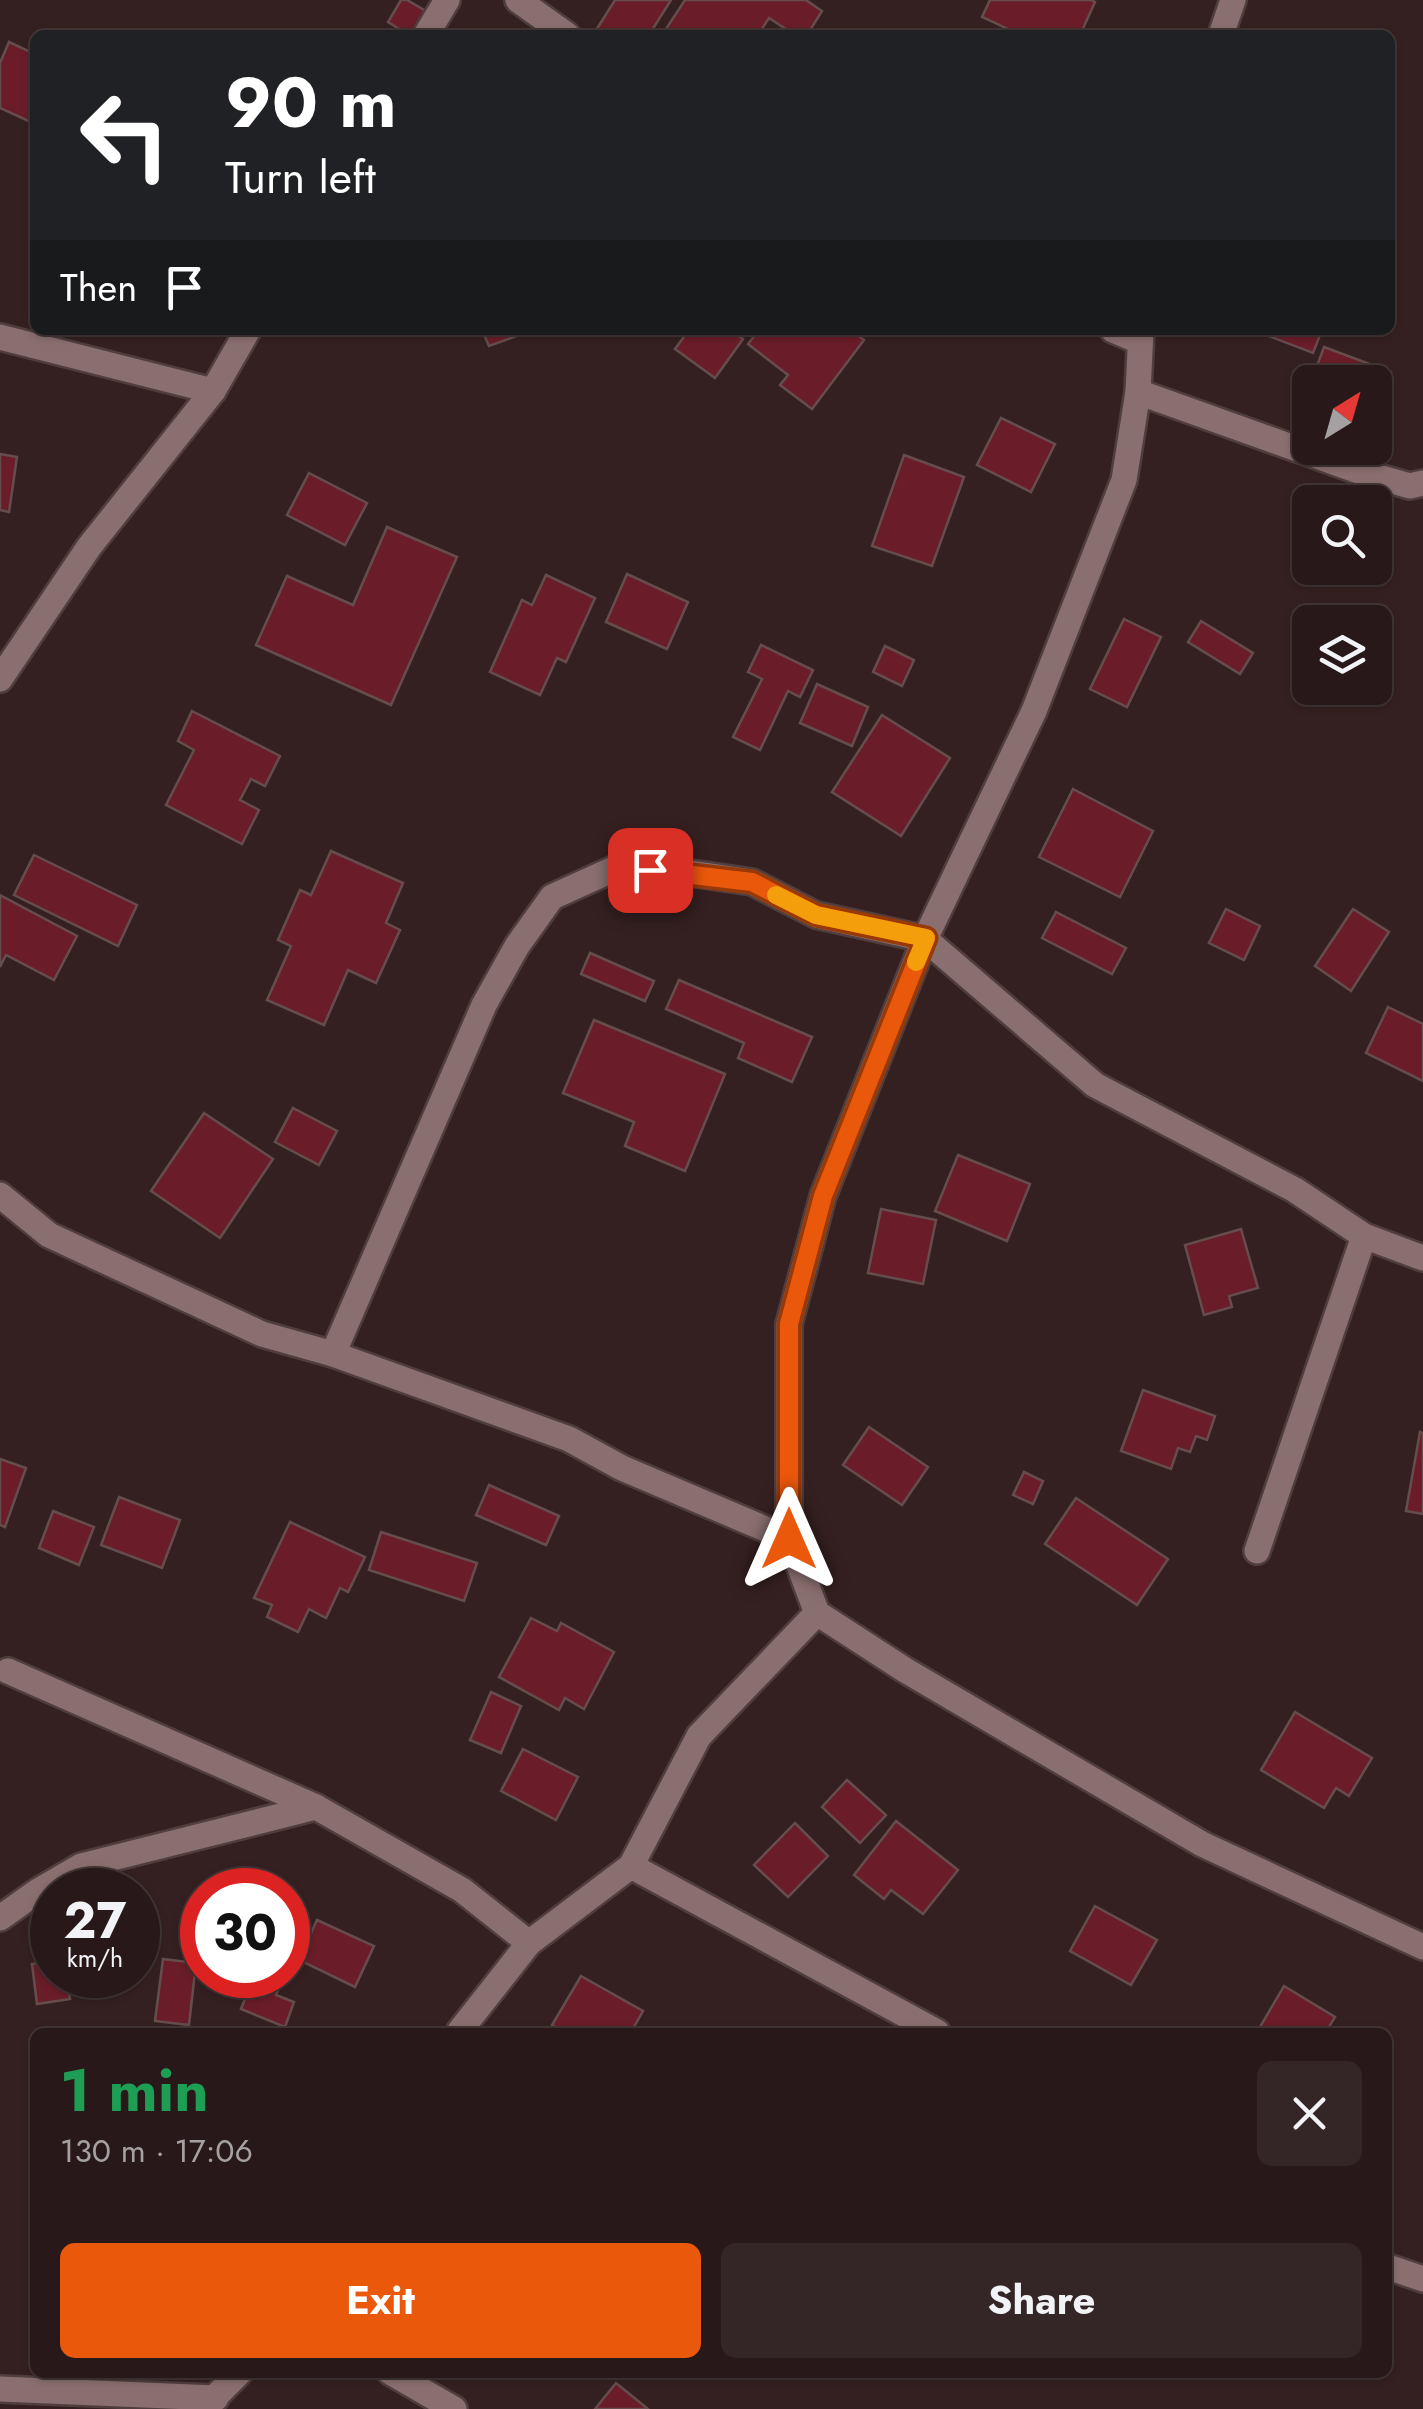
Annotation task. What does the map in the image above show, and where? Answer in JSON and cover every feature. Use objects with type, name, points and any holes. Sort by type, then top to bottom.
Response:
[{"type":"street","points":[[429,30],[448,0]]},
{"type":"street","points":[[518,0],[560,30]]},
{"type":"street","points":[[1223,30],[1233,0]]},
{"type":"street","points":[[0,679],[11,648],[212,391],[245,335]]},
{"type":"street","points":[[1140,335],[1138,392],[1124,480],[1034,711],[926,938],[823,1196],[789,1324],[789,1539],[817,1613],[906,1670],[1202,1844],[1423,1948]]},
{"type":"street","points":[[0,337],[212,391]]},
{"type":"street","points":[[1138,392],[1364,473],[1410,486],[1423,483]]},
{"type":"street","points":[[333,1354],[484,1004],[517,946],[552,897],[616,868],[752,882],[816,915],[926,938],[1095,1085],[1295,1190],[1364,1236],[1423,1258]]},
{"type":"street","points":[[0,1195],[49,1235],[262,1334],[333,1354],[569,1439],[622,1468],[789,1539]]},
{"type":"street","points":[[1257,1551],[1364,1236]]},
{"type":"street","points":[[462,2028],[529,1943],[631,1866],[699,1736],[817,1613]]},
{"type":"street","points":[[8,1671],[316,1807],[462,1890],[529,1943]]},
{"type":"street","points":[[0,1918],[38,1890],[81,1866],[316,1807]]},
{"type":"street","points":[[631,1866],[930,2028]]},
{"type":"street","points":[[1392,2267],[1423,2279]]},
{"type":"street","points":[[0,2389],[209,2404],[234,2378]]},
{"type":"street","points":[[400,2378],[454,2409]]},
{"type":"building","points":[[401,0],[431,14],[421,30],[401,30],[388,22]]},
{"type":"building","points":[[615,0],[671,0],[652,30],[596,30]]},
{"type":"building","points":[[685,0],[806,0],[822,11],[810,30],[787,30],[769,18],[761,30],[665,30]]},
{"type":"building","points":[[990,0],[1095,2],[1082,30],[1010,30],[982,17]]},
{"type":"building","points":[[9,42],[30,52],[30,122],[0,108],[0,63]]},
{"type":"building","points":[[484,335],[519,335],[489,346]]},
{"type":"building","points":[[685,335],[737,335],[743,339],[715,378],[675,349]]},
{"type":"building","points":[[755,335],[858,335],[864,340],[812,409],[780,385],[788,375],[748,344]]},
{"type":"building","points":[[1266,335],[1320,335],[1313,353]]},
{"type":"building","points":[[1324,347],[1372,365],[1317,365]]},
{"type":"building","points":[[1001,418],[1055,444],[1031,492],[977,465]]},
{"type":"building","points":[[0,454],[17,457],[9,512],[0,510]]},
{"type":"building","points":[[904,455],[964,477],[932,566],[872,546]]},
{"type":"building","points":[[309,473],[367,503],[345,545],[287,515]]},
{"type":"building","points":[[387,527],[457,557],[391,705],[256,645],[287,576],[353,605]]},
{"type":"building","points":[[627,574],[688,602],[667,649],[606,622]]},
{"type":"building","points":[[546,575],[595,598],[566,662],[557,658],[540,695],[490,672],[522,600],[532,605]]},
{"type":"building","points":[[1124,619],[1161,637],[1127,707],[1090,689]]},
{"type":"building","points":[[1201,621],[1253,653],[1240,674],[1188,642]]},
{"type":"building","points":[[761,645],[813,670],[800,697],[788,691],[760,750],[733,737],[762,679],[748,672]]},
{"type":"building","points":[[885,646],[914,660],[902,686],[873,672]]},
{"type":"building","points":[[817,684],[868,707],[852,746],[800,723]]},
{"type":"building","points":[[192,711],[280,756],[265,786],[251,779],[240,800],[259,810],[242,844],[166,805],[194,750],[178,741]]},
{"type":"building","points":[[882,715],[950,758],[901,836],[832,792]]},
{"type":"building","points":[[1073,789],[1153,831],[1120,897],[1039,857]]},
{"type":"building","points":[[331,851],[403,883],[386,923],[400,930],[376,983],[348,970],[324,1025],[267,1000],[291,946],[278,940],[300,890],[311,895]]},
{"type":"building","points":[[34,855],[137,905],[118,946],[14,895]]},
{"type":"building","points":[[0,895],[77,936],[54,980],[6,955],[0,967]]},
{"type":"building","points":[[1226,909],[1260,926],[1244,960],[1209,943]]},
{"type":"building","points":[[1353,909],[1389,932],[1351,991],[1315,966]]},
{"type":"building","points":[[1056,912],[1126,948],[1112,974],[1042,938]]},
{"type":"building","points":[[590,953],[654,981],[645,1001],[581,974]]},
{"type":"building","points":[[679,980],[812,1037],[792,1082],[738,1058],[744,1043],[666,1009]]},
{"type":"building","points":[[1388,1007],[1423,1024],[1423,1081],[1366,1053]]},
{"type":"building","points":[[594,1020],[725,1074],[685,1171],[625,1146],[634,1122],[563,1093]]},
{"type":"building","points":[[293,1108],[337,1131],[319,1165],[275,1142]]},
{"type":"building","points":[[204,1113],[273,1159],[220,1238],[151,1191]]},
{"type":"building","points":[[958,1155],[1030,1184],[1007,1241],[935,1211]]},
{"type":"building","points":[[881,1209],[936,1220],[923,1284],[868,1273]]},
{"type":"building","points":[[1241,1229],[1258,1288],[1229,1296],[1232,1307],[1204,1315],[1185,1245]]},
{"type":"building","points":[[1143,1390],[1215,1416],[1207,1440],[1196,1436],[1190,1452],[1178,1448],[1171,1469],[1121,1451]]},
{"type":"building","points":[[869,1427],[928,1467],[902,1505],[843,1465]]},
{"type":"building","points":[[1420,1432],[1423,1433],[1423,1514],[1406,1511]]},
{"type":"building","points":[[0,1459],[26,1468],[5,1527],[0,1525]]},
{"type":"building","points":[[1024,1472],[1043,1481],[1033,1504],[1013,1495]]},
{"type":"building","points":[[489,1485],[559,1516],[546,1545],[476,1515]]},
{"type":"building","points":[[119,1497],[180,1520],[162,1568],[101,1545]]},
{"type":"building","points":[[1076,1498],[1168,1559],[1137,1605],[1045,1544]]},
{"type":"building","points":[[53,1511],[94,1527],[79,1565],[39,1548]]},
{"type":"building","points":[[290,1522],[365,1557],[348,1592],[340,1588],[326,1618],[309,1609],[298,1632],[267,1617],[272,1605],[254,1598]]},
{"type":"building","points":[[381,1532],[477,1563],[464,1601],[369,1570]]},
{"type":"building","points":[[531,1618],[557,1631],[561,1623],[614,1652],[584,1709],[565,1698],[559,1710],[499,1677]]},
{"type":"building","points":[[491,1692],[521,1706],[501,1753],[470,1740]]},
{"type":"building","points":[[1295,1712],[1372,1758],[1349,1796],[1336,1788],[1324,1808],[1261,1770]]},
{"type":"building","points":[[523,1749],[578,1777],[556,1820],[501,1791]]},
{"type":"building","points":[[847,1780],[886,1815],[860,1843],[822,1807]]},
{"type":"building","points":[[896,1821],[958,1870],[923,1914],[891,1890],[884,1899],[854,1875]]},
{"type":"building","points":[[795,1823],[828,1856],[788,1897],[754,1865]]},
{"type":"building","points":[[1095,1906],[1157,1940],[1131,1985],[1070,1951]]},
{"type":"building","points":[[317,1920],[374,1946],[355,1987],[310,1965],[310,1936]]},
{"type":"building","points":[[163,1959],[180,1961],[180,1998],[192,1998],[189,2025],[155,2021]]},
{"type":"building","points":[[581,1976],[643,2011],[633,2028],[552,2025]]},
{"type":"building","points":[[1284,1986],[1335,2017],[1328,2028],[1259,2028]]},
{"type":"building","points":[[36,1998],[70,1998],[70,1999],[37,2004]]},
{"type":"building","points":[[245,1998],[284,1998],[294,2002],[285,2027],[241,2009]]},
{"type":"building","points":[[616,2383],[648,2409],[595,2409]]},
{"type":"slow traffic","points":[[776,895],[816,915],[926,938],[916,962]]},
{"type":"route","points":[[650,870],[752,882],[816,915],[926,938],[823,1196],[789,1324],[789,1539]]}]
